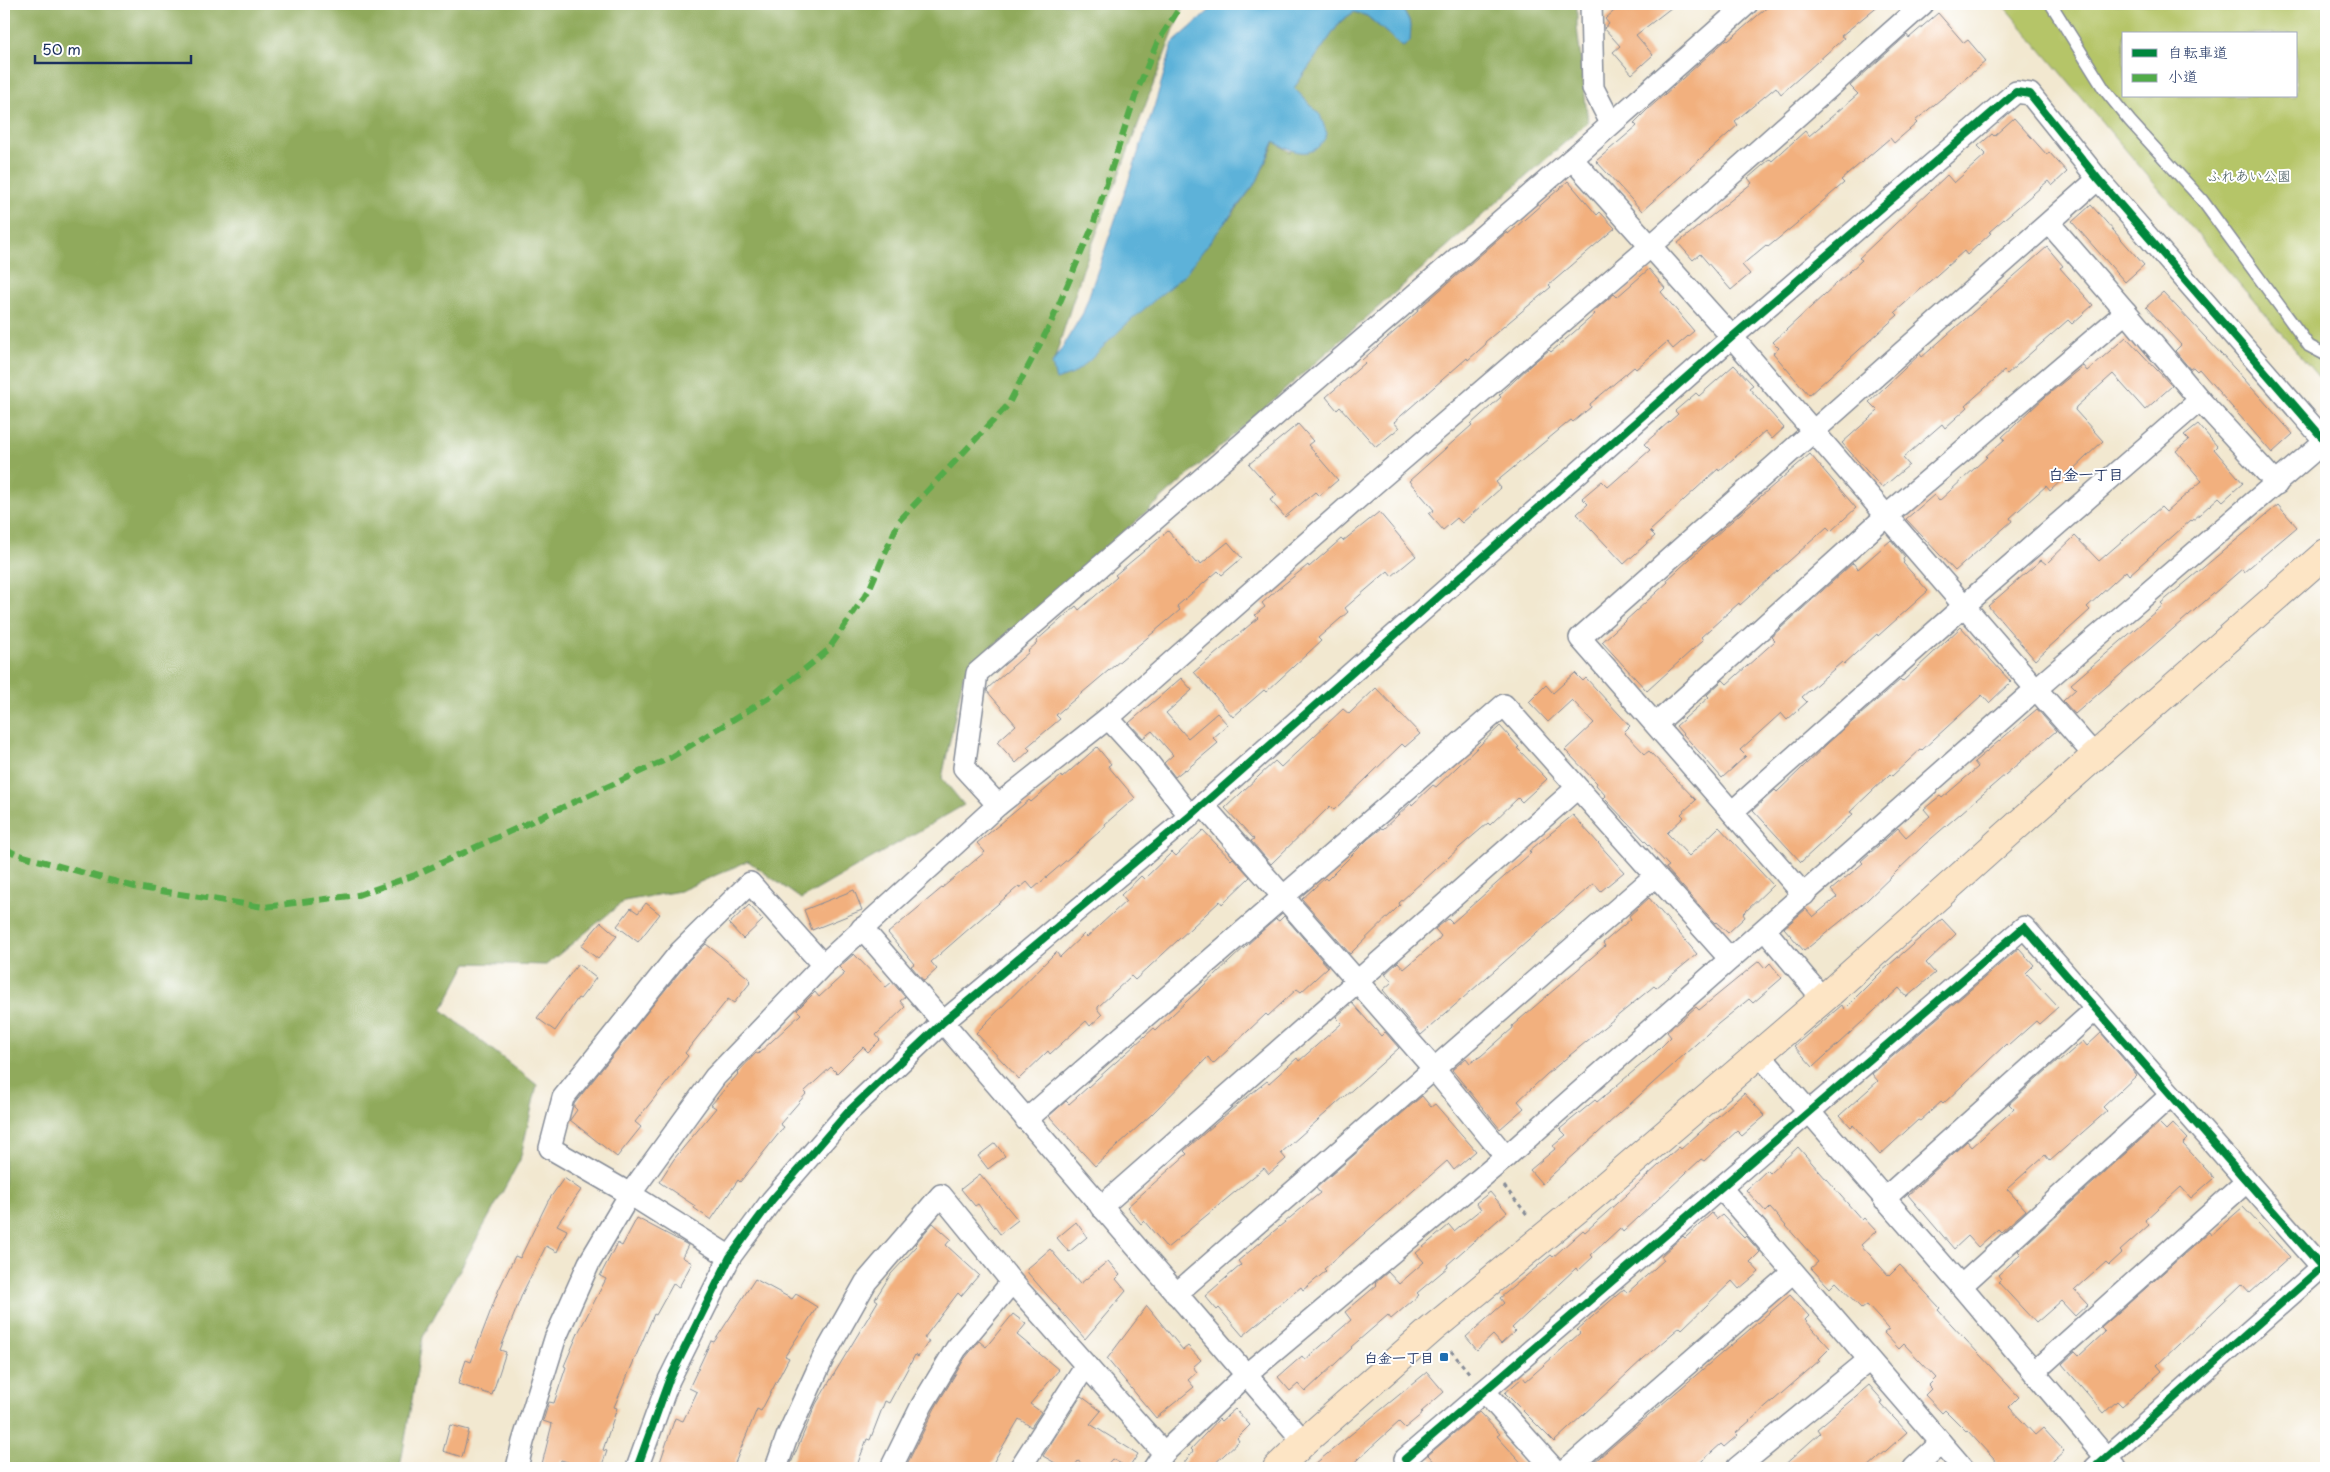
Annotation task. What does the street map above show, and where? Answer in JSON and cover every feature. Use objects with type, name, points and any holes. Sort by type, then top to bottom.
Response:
[{"type":"street","points":[[1591,4],[1593,88],[1611,123]]},
{"type":"street","points":[[998,805],[964,768],[977,674],[1572,159],[1747,4]]},
{"type":"street","points":[[517,1468],[522,1442],[555,1339],[589,1263],[630,1194],[714,1077],[823,965],[998,805],[1108,718],[1375,483],[1651,246],[1923,4]]},
{"type":"street","points":[[637,1468],[669,1380],[730,1257],[772,1200],[848,1112],[942,1023],[1197,810],[1732,337],[2016,92],[2030,94],[2098,179],[2326,442],[2036,689],[1506,1157],[1246,1375],[1159,1461],[1086,1365],[1012,1282],[941,1195],[866,1282],[823,1358],[787,1437],[776,1468]]},
{"type":"street","points":[[1572,159],[1732,337],[1885,516],[2095,756]]},
{"type":"street","points":[[1804,895],[1580,638],[2050,224],[2098,179]]},
{"type":"street","points":[[2050,224],[2200,400],[2277,484]]},
{"type":"street","points":[[1656,724],[1885,516],[2126,312]]},
{"type":"street","points":[[1732,812],[1964,605],[2200,400]]},
{"type":"street","points":[[1277,1468],[1432,1329],[1585,1203],[1823,999],[2326,553]]},
{"type":"street","points":[[1026,1120],[1504,705],[1730,960]]},
{"type":"street","points":[[1108,718],[1147,761],[1283,897],[1434,1069],[1506,1157]]},
{"type":"street","points":[[1101,1207],[1577,788]]},
{"type":"street","points":[[1176,1294],[1655,876]]},
{"type":"street","points":[[730,1257],[630,1194],[550,1148],[563,1098],[680,952],[750,883],[823,965]]},
{"type":"street","points":[[1404,1465],[1479,1385],[1721,1188],[1808,1112],[2024,927],[2170,1096],[2322,1267],[2105,1465],[2034,1372],[1961,1286],[1808,1112],[1758,1054]]},
{"type":"street","points":[[862,928],[1304,1442]]},
{"type":"street","points":[[1765,930],[1823,999]]},
{"type":"street","points":[[1884,1198],[2095,1010]]},
{"type":"street","points":[[1961,1286],[2170,1096]]},
{"type":"street","points":[[2034,1372],[2246,1182]]},
{"type":"street","points":[[1721,1188],[1963,1468]]},
{"type":"street","points":[[1568,1468],[1793,1272]]},
{"type":"street","points":[[891,1468],[922,1405],[956,1349],[1012,1282]]},
{"type":"street","points":[[1738,1468],[1869,1360]]},
{"type":"street","points":[[1020,1468],[1086,1365]]},
{"type":"street","points":[[1479,1385],[1553,1468]]},
{"type":"street","points":[[1914,1468],[1941,1444]]},
{"type":"lane","points":[[2051,4],[2104,88],[2130,121],[2202,200],[2310,346],[2326,355]]},
{"type":"path","points":[[1504,1186],[1529,1216]]},
{"type":"path","points":[[1451,1351],[1479,1385]]},
{"type":"green space","points":[[4,4],[1184,4],[1083,269],[1053,364],[1089,361],[1232,215],[1257,181],[1275,142],[1290,152],[1320,115],[1294,88],[1341,21],[1354,12],[1367,16],[1403,47],[1411,25],[1400,4],[1577,4],[1577,27],[1588,122],[964,673],[942,778],[964,805],[801,899],[748,861],[680,891],[624,901],[546,965],[467,963],[442,1010],[537,1085],[520,1160],[423,1337],[400,1468],[4,1468]]},
{"type":"green space","name":"ふれあい公園","points":[[2002,4],[2326,4],[2326,386]]},
{"type":"water","points":[[1217,4],[1400,4],[1411,25],[1410,42],[1403,47],[1367,16],[1354,12],[1341,21],[1294,88],[1320,115],[1327,134],[1322,143],[1317,148],[1304,152],[1289,149],[1274,142],[1257,181],[1185,274],[1122,328],[1089,361],[1073,374],[1056,380],[1052,364],[1083,313],[1154,107],[1173,43]]},
{"type":"building","points":[[1622,4],[1676,4],[1636,35],[1653,55],[1632,74],[1613,52],[1620,46],[1604,28],[1609,24],[1605,19]]},
{"type":"building","points":[[1771,4],[1880,4],[1841,36],[1844,38],[1781,94],[1776,87],[1735,121],[1738,125],[1642,211],[1596,161],[1637,126],[1634,123],[1647,110],[1727,39],[1728,41]]},
{"type":"building","points":[[1938,13],[1964,43],[1968,40],[1986,61],[1915,121],[1917,123],[1894,143],[1890,138],[1841,180],[1844,183],[1768,247],[1766,245],[1742,265],[1750,274],[1731,290],[1700,254],[1693,260],[1678,243],[1752,183],[1748,178],[1770,159],[1772,161],[1805,131],[1809,136],[1858,94],[1850,86],[1907,35],[1909,38]]},
{"type":"building","points":[[2014,118],[2047,155],[2049,152],[2067,172],[2052,186],[2048,181],[1989,232],[1991,233],[1967,255],[1964,251],[1895,312],[1898,315],[1809,395],[1773,353],[1779,348],[1773,342],[1862,260],[1859,258],[1947,175],[1954,183],[1986,154],[1978,146],[1992,134],[1994,136]]},
{"type":"building","points":[[1568,181],[1597,215],[1600,212],[1615,228],[1549,285],[1551,287],[1485,342],[1486,344],[1468,360],[1467,358],[1394,422],[1399,428],[1376,447],[1340,407],[1337,410],[1326,397],[1365,363],[1362,360],[1417,310]]},
{"type":"building","points":[[2091,205],[2144,265],[2125,282],[2072,222]]},
{"type":"building","points":[[2047,247],[2063,266],[2060,268],[2093,305],[2072,324],[2068,320],[2007,374],[2004,371],[1966,405],[1968,407],[1945,428],[1942,424],[1903,458],[1909,465],[1882,488],[1842,443],[1878,411],[1869,402],[1920,354],[1922,357]]},
{"type":"building","points":[[1649,269],[1665,288],[1661,292],[1694,331],[1673,349],[1667,342],[1636,369],[1634,367],[1590,404],[1591,407],[1573,422],[1571,420],[1496,482],[1501,488],[1462,523],[1457,518],[1443,530],[1429,514],[1434,510],[1409,481],[1472,425],[1501,397],[1499,395],[1532,364],[1549,350],[1551,352],[1595,314],[1593,312],[1614,294],[1617,297]]},
{"type":"building","points":[[2163,292],[2293,434],[2272,453],[2199,369],[2197,371],[2193,367],[2190,369],[2175,351],[2181,345],[2146,307]]},
{"type":"building","points":[[2126,337],[2172,386],[2145,410],[2113,374],[2075,410],[2103,441],[2050,491],[2046,486],[2010,518],[2012,521],[1955,571],[1906,519],[1934,495],[1939,501],[1987,457],[2005,439],[2002,437],[2045,397],[2083,366],[2087,371]]},
{"type":"building","points":[[1734,365],[1753,385],[1749,388],[1784,428],[1772,439],[1765,431],[1719,471],[1718,469],[1650,531],[1655,536],[1624,564],[1577,514],[1588,504],[1582,498],[1602,481],[1608,487],[1650,450],[1644,444],[1678,414],[1675,411],[1696,393],[1699,396]]},
{"type":"building","points":[[1298,424],[1313,441],[1308,445],[1338,480],[1319,496],[1315,492],[1285,517],[1270,500],[1277,495],[1249,464]]},
{"type":"building","points":[[2198,424],[2217,446],[2214,449],[2243,483],[2223,501],[2219,497],[2129,575],[2126,571],[2087,607],[2090,610],[2035,660],[1988,606],[2041,560],[2046,564],[2075,536],[2099,561],[2161,507],[2166,512],[2202,481],[2176,451],[2189,440],[2184,435]]},
{"type":"building","points":[[1810,454],[1856,508],[1831,531],[1827,527],[1740,605],[1739,603],[1701,637],[1703,640],[1647,691],[1602,642],[1725,527]]},
{"type":"building","points":[[2278,505],[2297,527],[2244,572],[2242,569],[2075,714],[2063,701],[2076,689],[2071,684],[2163,605],[2161,603]]},
{"type":"building","points":[[1379,512],[1416,556],[1392,576],[1388,571],[1345,608],[1348,612],[1318,638],[1321,641],[1266,692],[1264,690],[1233,717],[1194,672],[1258,618],[1255,615],[1265,607],[1262,603],[1278,589],[1308,565],[1309,567],[1341,539],[1343,541]]},
{"type":"building","points":[[1168,531],[1196,563],[1199,561],[1201,564],[1228,542],[1242,558],[1222,575],[1218,571],[1177,606],[1180,610],[1056,715],[1060,719],[1027,747],[1030,750],[1016,763],[997,742],[1016,725],[987,691],[988,688],[1029,652],[1037,643],[1036,641],[1076,606],[1079,610],[1117,577],[1115,575]]},
{"type":"building","points":[[1891,540],[1905,557],[1903,563],[1928,591],[1878,636],[1877,634],[1844,664],[1842,662],[1802,697],[1807,702],[1787,720],[1781,713],[1740,750],[1746,756],[1722,778],[1676,726],[1709,697],[1707,695],[1723,680],[1727,684],[1775,641],[1771,637],[1853,563],[1858,569]]},
{"type":"building","points":[[1961,627],[2011,682],[1989,703],[1982,695],[1892,776],[1890,774],[1850,812],[1853,814],[1801,862],[1753,810],[1775,790],[1777,792],[1828,743],[1900,680],[1902,682]]},
{"type":"building","points":[[1575,673],[1583,681],[1586,678],[1630,726],[1624,732],[1645,754],[1649,751],[1696,800],[1681,814],[1684,817],[1667,833],[1689,856],[1719,827],[1773,885],[1743,914],[1745,917],[1728,933],[1715,923],[1666,868],[1669,866],[1604,798],[1606,796],[1596,785],[1597,783],[1565,750],[1594,723],[1572,700],[1548,722],[1529,702],[1546,685],[1553,693]]},
{"type":"building","points":[[1181,678],[1192,690],[1166,713],[1188,738],[1217,713],[1228,725],[1213,738],[1218,743],[1175,777],[1164,763],[1173,755],[1152,731],[1143,738],[1129,723]]},
{"type":"building","points":[[1376,688],[1420,734],[1405,747],[1402,744],[1334,810],[1330,806],[1271,864],[1251,841],[1254,839],[1225,808],[1275,761],[1281,767],[1343,709],[1349,714]]},
{"type":"building","points":[[2037,709],[2056,731],[1925,844],[1867,900],[1804,951],[1784,928],[1806,909],[1813,917],[1837,897],[1831,890],[1863,863],[1861,861],[1898,828],[1906,837],[1930,816],[1924,809],[1940,796],[1942,798],[1978,767],[1974,762]]},
{"type":"building","points":[[1500,726],[1519,747],[1517,748],[1547,779],[1522,802],[1518,798],[1490,825],[1488,823],[1460,847],[1399,903],[1400,905],[1350,954],[1302,899],[1325,878],[1327,880],[1368,839],[1383,829],[1411,803],[1412,805],[1433,785],[1436,787]]},
{"type":"building","points":[[1097,747],[1111,764],[1108,766],[1135,798],[1105,824],[1106,826],[1033,889],[1027,882],[1020,888],[1019,886],[971,927],[931,962],[937,969],[924,981],[911,966],[914,964],[888,933],[985,852],[977,843],[1029,800],[1031,802],[1061,776],[1062,778]]},
{"type":"building","points":[[1573,815],[1624,872],[1601,891],[1594,883],[1421,1035],[1383,990],[1392,982],[1385,974],[1398,962],[1404,969],[1438,940],[1441,936],[1435,929],[1448,919],[1452,923],[1531,853],[1529,851]]},
{"type":"building","points":[[1203,830],[1250,877],[1222,904],[1220,901],[1135,980],[1131,976],[1098,1007],[1102,1015],[1090,1026],[1086,1021],[1050,1054],[1048,1051],[1019,1079],[976,1033],[1056,952],[1060,957],[1084,934],[1087,937],[1126,901],[1121,895],[1141,876],[1144,879],[1172,852],[1176,856]]},
{"type":"building","points":[[854,890],[862,910],[812,930],[804,910]]},
{"type":"building","points":[[1649,898],[1697,954],[1656,988],[1654,986],[1547,1074],[1518,1101],[1524,1108],[1500,1129],[1452,1070],[1466,1058],[1470,1063],[1481,1056],[1513,1028],[1512,1026],[1605,946],[1603,943],[1631,919],[1629,916]]},
{"type":"building","points":[[646,903],[660,914],[638,942],[617,926],[631,908],[638,913]]},
{"type":"building","points":[[749,905],[763,920],[743,939],[729,924]]},
{"type":"building","points":[[1284,916],[1328,967],[1301,992],[1297,989],[1268,1016],[1266,1014],[1213,1064],[1208,1057],[1151,1115],[1095,1166],[1049,1116],[1066,1101],[1069,1104],[1154,1028],[1156,1030],[1261,932],[1276,919],[1279,921]]},
{"type":"building","points":[[1942,919],[1956,934],[1926,963],[1935,973],[1907,997],[1899,988],[1813,1067],[1794,1046],[1842,1005],[1844,1009],[1881,972]]},
{"type":"building","points":[[601,922],[617,936],[598,959],[581,946]]},
{"type":"building","points":[[706,944],[751,980],[750,983],[734,1003],[728,999],[685,1053],[688,1056],[635,1122],[641,1127],[617,1157],[570,1120],[577,1110],[574,1104],[689,960]]},
{"type":"building","points":[[2019,948],[2034,965],[2026,973],[2058,1007],[2039,1024],[2036,1021],[2008,1046],[2006,1044],[1943,1104],[1941,1102],[1920,1121],[1918,1120],[1880,1155],[1853,1125],[1851,1127],[1840,1115],[1878,1081],[1872,1074]]},
{"type":"building","points":[[854,954],[886,987],[892,982],[905,997],[900,1001],[905,1007],[876,1035],[880,1040],[868,1052],[863,1047],[837,1073],[831,1067],[804,1092],[806,1094],[780,1124],[784,1127],[740,1182],[738,1180],[711,1220],[694,1208],[695,1206],[659,1182],[674,1159],[716,1108],[711,1105],[737,1073],[756,1053],[758,1054],[801,1014],[797,1010],[815,992],[819,997],[845,973],[839,967]]},
{"type":"building","points":[[1759,961],[1765,968],[1770,963],[1782,978],[1753,1003],[1749,999],[1718,1024],[1542,1184],[1530,1170],[1555,1149],[1553,1146],[1566,1135],[1560,1129],[1595,1100],[1597,1102],[1655,1053],[1671,1037],[1667,1032],[1696,1007],[1699,1010]]},
{"type":"building","points":[[578,964],[596,978],[580,999],[578,998],[555,1031],[537,1018]]},
{"type":"building","points":[[1352,1003],[1381,1036],[1385,1032],[1399,1048],[1281,1153],[1286,1159],[1269,1174],[1264,1168],[1167,1248],[1144,1221],[1141,1224],[1127,1207],[1187,1154],[1184,1151],[1237,1105],[1267,1081],[1269,1083],[1297,1058],[1299,1061],[1342,1023],[1336,1017]]},
{"type":"building","points":[[2101,1033],[2137,1075],[2103,1107],[2107,1111],[2050,1161],[2045,1155],[2007,1189],[2026,1210],[2001,1232],[1998,1229],[1978,1247],[1968,1236],[1954,1249],[1908,1195],[1967,1141],[1972,1147],[2014,1109],[2009,1104],[2058,1060],[2060,1061],[2083,1041],[2087,1046]]},
{"type":"building","points":[[1744,1093],[1765,1116],[1742,1136],[1737,1131],[1704,1161],[1701,1159],[1623,1232],[1620,1228],[1591,1255],[1593,1257],[1578,1271],[1576,1268],[1512,1328],[1515,1331],[1501,1344],[1493,1335],[1477,1350],[1466,1337],[1504,1303],[1500,1298],[1551,1255],[1553,1257],[1583,1230],[1585,1232],[1679,1147],[1681,1149]]},
{"type":"building","points":[[1422,1096],[1431,1107],[1435,1104],[1476,1151],[1454,1170],[1447,1161],[1324,1269],[1326,1271],[1303,1290],[1301,1287],[1243,1336],[1219,1308],[1217,1310],[1205,1296],[1241,1265],[1238,1261],[1320,1193],[1316,1188]]},
{"type":"building","points":[[2159,1123],[2166,1130],[2173,1123],[2188,1139],[2183,1144],[2214,1178],[2191,1198],[2181,1187],[2145,1220],[2149,1225],[2120,1251],[2122,1253],[2109,1265],[2106,1262],[2075,1290],[2088,1304],[2075,1316],[2061,1301],[2036,1323],[1998,1282],[2001,1279],[1998,1275],[2021,1254],[2018,1251]]},
{"type":"building","points":[[995,1143],[1005,1156],[988,1169],[978,1156]]},
{"type":"building","points":[[1798,1147],[1862,1220],[1864,1218],[1876,1231],[1861,1245],[1889,1276],[1900,1265],[1940,1308],[1938,1310],[2019,1397],[2009,1407],[2035,1435],[2043,1428],[2064,1451],[2045,1468],[2002,1468],[1967,1430],[1945,1410],[1942,1413],[1925,1395],[1931,1389],[1928,1386],[1936,1378],[1904,1344],[1899,1349],[1884,1333],[1889,1329],[1867,1305],[1862,1309],[1836,1282],[1830,1288],[1811,1268],[1818,1262],[1770,1208],[1766,1212],[1746,1190],[1767,1170],[1770,1173]]},
{"type":"building","points":[[980,1174],[1018,1220],[1000,1234],[978,1204],[975,1206],[961,1189]]},
{"type":"building","points":[[564,1178],[581,1190],[557,1225],[567,1230],[557,1252],[546,1246],[523,1292],[500,1350],[506,1352],[492,1395],[458,1384],[466,1360],[471,1362],[499,1289],[515,1256],[520,1258],[548,1201]]},
{"type":"building","points":[[1490,1192],[1507,1212],[1417,1293],[1419,1295],[1391,1319],[1388,1315],[1351,1347],[1305,1392],[1298,1384],[1290,1391],[1278,1377],[1302,1356],[1305,1360],[1351,1320],[1345,1312],[1377,1285],[1375,1283],[1388,1272],[1399,1284],[1424,1262],[1416,1253],[1449,1225],[1454,1231],[1481,1209],[1476,1203]]},
{"type":"building","points":[[2243,1207],[2290,1257],[2250,1293],[2242,1284],[2157,1365],[2162,1371],[2122,1406],[2117,1401],[2104,1413],[2062,1364],[2075,1352],[2079,1356],[2105,1332],[2101,1328],[2209,1232],[2211,1235]]},
{"type":"building","points":[[1712,1213],[1717,1219],[1722,1215],[1744,1238],[1746,1236],[1760,1252],[1750,1262],[1759,1272],[1739,1289],[1732,1281],[1682,1329],[1680,1327],[1644,1358],[1554,1442],[1505,1393],[1523,1377],[1526,1381],[1580,1333],[1577,1330],[1624,1289],[1627,1293],[1664,1260],[1661,1256],[1683,1236],[1685,1238]]},
{"type":"building","points":[[637,1218],[688,1245],[682,1257],[692,1263],[679,1287],[673,1284],[656,1315],[654,1314],[614,1407],[617,1408],[603,1450],[607,1451],[601,1468],[587,1468],[561,1460],[559,1468],[541,1468],[552,1424],[543,1421],[549,1402],[554,1403],[566,1367],[564,1366],[579,1331],[606,1279],[600,1276],[617,1243],[622,1246]]},
{"type":"building","points":[[1076,1222],[1087,1237],[1069,1252],[1057,1238]]},
{"type":"building","points":[[933,1223],[951,1239],[946,1245],[979,1275],[961,1296],[958,1293],[924,1338],[929,1341],[918,1357],[915,1355],[889,1403],[885,1401],[870,1440],[867,1439],[856,1468],[789,1468],[816,1404],[878,1301],[875,1299],[891,1274],[917,1246],[915,1244]]},
{"type":"building","points":[[1050,1249],[1080,1284],[1108,1261],[1120,1275],[1116,1279],[1126,1291],[1085,1339],[1028,1273],[1027,1269]]},
{"type":"building","points":[[755,1279],[792,1299],[796,1294],[817,1307],[785,1356],[789,1358],[761,1411],[757,1409],[733,1468],[658,1468],[675,1418],[683,1421],[697,1392],[689,1388],[711,1341],[714,1342]]},
{"type":"building","points":[[1790,1295],[1809,1316],[1805,1320],[1830,1348],[1820,1360],[1736,1433],[1738,1435],[1724,1447],[1721,1444],[1694,1468],[1587,1468]]},
{"type":"building","points":[[1147,1306],[1183,1350],[1188,1346],[1201,1360],[1193,1367],[1197,1372],[1188,1380],[1194,1387],[1156,1418],[1107,1359]]},
{"type":"building","points":[[1013,1314],[1026,1324],[1017,1335],[1059,1370],[1030,1404],[1041,1412],[1031,1427],[1019,1419],[990,1468],[905,1468],[935,1408],[965,1358],[979,1341],[986,1347]]},
{"type":"building","points":[[1427,1372],[1444,1392],[1405,1428],[1399,1422],[1348,1468],[1310,1468]]},
{"type":"building","points":[[1869,1385],[1883,1401],[1881,1404],[1907,1432],[1867,1468],[1781,1468],[1820,1433],[1817,1429]]},
{"type":"building","points":[[1081,1396],[1101,1411],[1090,1424],[1138,1454],[1129,1468],[1112,1459],[1104,1468],[1089,1468],[1078,1461],[1073,1468],[1064,1468],[1043,1456]]},
{"type":"building","points":[[1235,1409],[1250,1425],[1237,1438],[1239,1441],[1210,1468],[1180,1468],[1193,1451],[1191,1449],[1219,1419],[1221,1421]]},
{"type":"building","points":[[1479,1412],[1500,1434],[1497,1436],[1526,1468],[1440,1468],[1428,1455]]},
{"type":"building","points":[[450,1425],[469,1430],[462,1457],[443,1451]]},
{"type":"marked path","points":[[4,848],[16,854],[135,887],[264,907],[358,895],[415,875],[670,758],[772,696],[828,650],[869,590],[899,521],[1008,405],[1050,325],[1092,228],[1137,91],[1157,43],[1182,4]]},
{"type":"cycle path","points":[[637,1468],[669,1380],[730,1257],[772,1200],[848,1112],[942,1023],[1190,816],[1732,337],[2016,92],[2030,94],[2098,179],[2326,442]]},
{"type":"cycle path","points":[[1405,1459],[2024,927],[2322,1267],[2095,1468]]},
{"type":"place","name":"白金一丁目","points":[[1444,1357]]},
{"type":"district","name":"白金一丁目","points":[[2086,473]]}]
